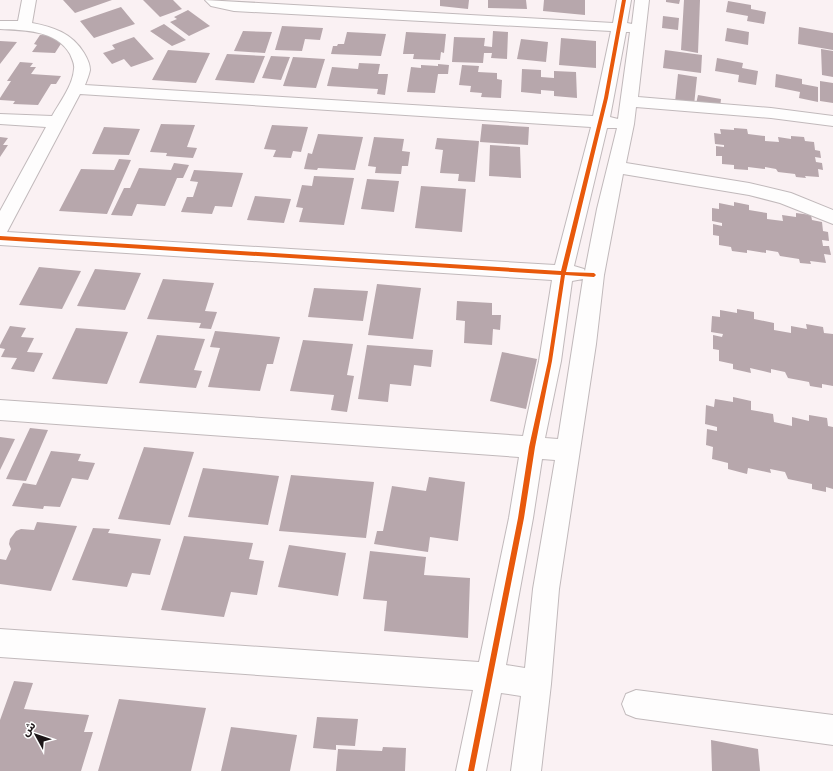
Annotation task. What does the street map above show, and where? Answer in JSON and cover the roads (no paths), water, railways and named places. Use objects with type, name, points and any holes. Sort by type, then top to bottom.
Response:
[{"type":"street","points":[[24,26],[29,0]]},
{"type":"street","points":[[212,0],[216,3],[234,8],[628,28]]},
{"type":"street","points":[[526,771],[537,684],[546,589],[567,450],[585,344],[594,275],[615,167],[626,124],[629,101],[628,28],[624,0]]},
{"type":"street","points":[[471,771],[521,518],[532,447],[550,361],[563,273],[606,98],[628,28],[642,0]]},
{"type":"street","points":[[0,25],[44,29],[58,35],[70,44],[78,55],[82,69],[75,89],[58,122],[0,228]]},
{"type":"street","points":[[75,89],[626,124]]},
{"type":"street","points":[[629,101],[771,113],[833,121]]},
{"type":"street","points":[[0,119],[58,122]]},
{"type":"street","points":[[615,167],[749,189],[785,198],[833,217]]},
{"type":"street","points":[[0,238],[594,275]]},
{"type":"street","points":[[0,410],[567,450]]},
{"type":"street","points":[[0,643],[489,677],[537,684]]},
{"type":"street","points":[[636,704],[833,730]]}]
